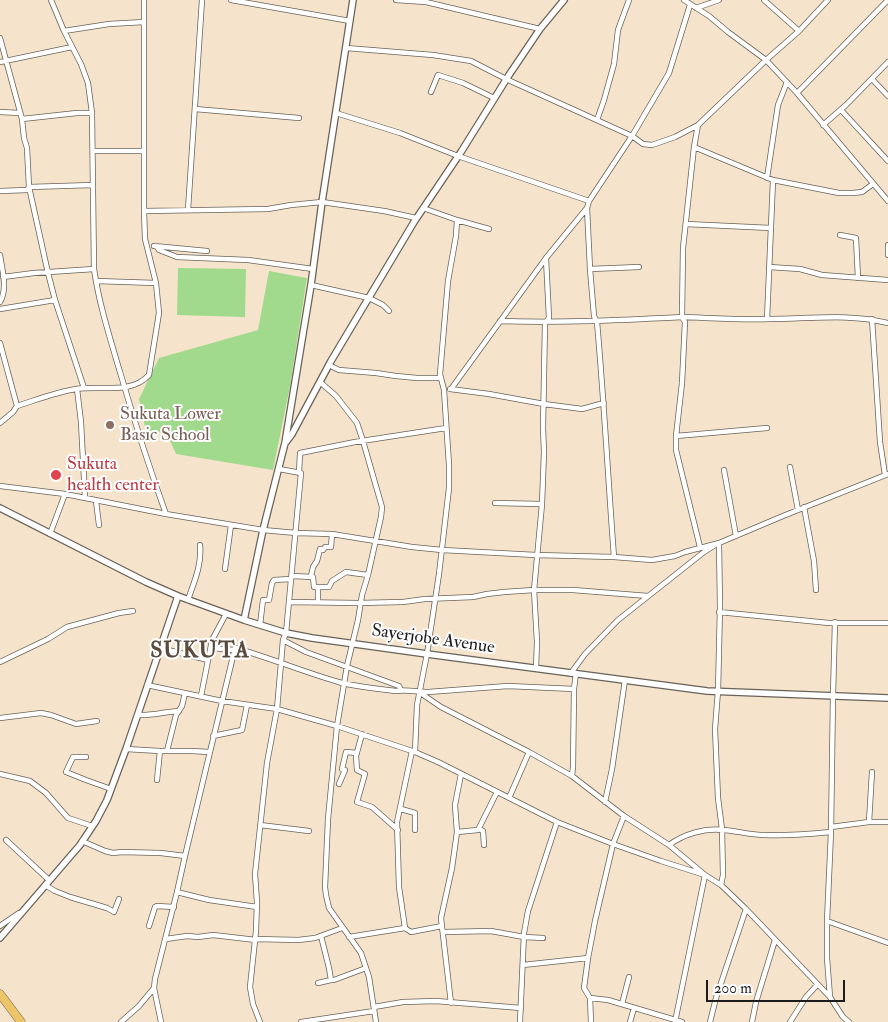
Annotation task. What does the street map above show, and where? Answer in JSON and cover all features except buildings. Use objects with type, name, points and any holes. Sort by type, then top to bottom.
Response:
[{"type":"main road","points":[[0,994],[21,1022]]},
{"type":"street","points":[[51,0],[88,83],[92,114],[94,269],[96,281],[125,388],[166,514]]},
{"type":"street","points":[[17,406],[77,389],[125,388],[143,382],[149,375],[159,313],[156,282],[145,239],[144,0]]},
{"type":"street","points":[[188,210],[202,0]]},
{"type":"street","points":[[231,0],[350,21]]},
{"type":"street","points":[[244,620],[263,530],[285,443],[311,285],[353,0]]},
{"type":"street","points":[[396,0],[426,2],[540,29]]},
{"type":"street","points":[[285,443],[292,434],[329,364],[416,218],[458,156],[506,79],[540,29],[564,0]]},
{"type":"street","points":[[597,120],[614,64],[618,30],[629,0]]},
{"type":"street","points":[[684,0],[709,16],[766,60],[888,201]]},
{"type":"street","points":[[696,8],[719,0]]},
{"type":"street","points":[[764,0],[772,5],[799,31]]},
{"type":"street","points":[[772,5],[776,0]]},
{"type":"street","points":[[346,48],[433,55],[471,61],[506,79],[632,136],[643,144],[652,146],[698,125],[799,31],[828,0]]},
{"type":"street","points":[[796,93],[888,0]]},
{"type":"street","points":[[614,557],[604,403],[597,322],[594,316],[587,208],[588,201],[632,136],[669,73],[690,5]]},
{"type":"street","points":[[64,31],[109,24],[144,22]]},
{"type":"street","points":[[0,38],[22,119],[27,148],[29,187],[48,273],[84,388]]},
{"type":"street","points":[[0,62],[72,46]]},
{"type":"street","points":[[823,125],[888,62]]},
{"type":"street","points":[[431,92],[438,75],[463,83],[494,98]]},
{"type":"street","points":[[872,79],[888,96]]},
{"type":"street","points":[[767,178],[778,105],[787,82]]},
{"type":"street","points":[[195,108],[299,118]]},
{"type":"street","points":[[840,110],[887,158]]},
{"type":"street","points":[[0,112],[20,113]]},
{"type":"street","points":[[336,112],[400,133],[458,156],[588,201]]},
{"type":"street","points":[[22,119],[92,114]]},
{"type":"street","points":[[698,125],[683,248],[682,317],[685,322],[676,450],[700,547]]},
{"type":"street","points":[[694,148],[773,180],[839,193],[862,192],[873,184]]},
{"type":"street","points":[[93,151],[144,152]]},
{"type":"street","points":[[767,320],[773,180]]},
{"type":"street","points":[[0,192],[26,190],[29,187],[93,185]]},
{"type":"street","points":[[144,211],[268,209],[322,202],[384,211],[416,218]]},
{"type":"street","points":[[423,208],[489,229]]},
{"type":"street","points":[[450,389],[546,258],[587,208]]},
{"type":"street","points":[[405,928],[400,887],[397,822],[413,752],[418,692],[427,654],[449,488],[444,390],[440,374],[448,281],[457,220]]},
{"type":"street","points":[[686,224],[771,228]]},
{"type":"street","points":[[840,235],[856,238],[858,278]]},
{"type":"street","points":[[888,245],[888,255]]},
{"type":"street","points":[[148,246],[207,251]]},
{"type":"street","points":[[156,246],[158,250],[177,257],[248,260],[313,269]]},
{"type":"street","points":[[0,255],[4,295],[0,302]]},
{"type":"street","points":[[536,668],[537,642],[534,590],[542,504],[545,323],[549,318],[546,258]]},
{"type":"street","points":[[769,267],[800,269],[822,275],[888,280]]},
{"type":"street","points":[[590,269],[639,268]]},
{"type":"street","points":[[3,277],[94,269]]},
{"type":"street","points":[[96,281],[156,282]]},
{"type":"street","points":[[311,285],[369,298],[383,305],[389,311]]},
{"type":"street","points":[[0,309],[55,300]]},
{"type":"street","points":[[500,321],[545,323],[682,317],[767,320],[849,317],[872,319],[888,324]]},
{"type":"street","points":[[572,776],[574,673],[585,654],[618,620],[704,552],[719,543],[886,475],[880,442],[872,319]]},
{"type":"street","points":[[0,343],[17,406],[14,412],[0,423]]},
{"type":"street","points":[[329,364],[339,370],[417,378],[441,378]]},
{"type":"street","points":[[320,382],[336,396],[357,423],[382,507],[347,666],[337,726],[328,819],[325,887],[329,908],[361,953],[370,977],[376,1022]]},
{"type":"street","points":[[77,389],[81,422],[85,498]]},
{"type":"street","points":[[444,390],[450,389],[489,394],[582,409],[604,403]]},
{"type":"street","points":[[260,1022],[253,1004],[250,988],[256,939],[255,874],[266,763],[277,709],[282,640],[286,633],[292,577],[301,473],[299,473],[300,453],[355,442],[446,428]]},
{"type":"street","points":[[676,436],[768,428]]},
{"type":"street","points":[[790,467],[798,510]]},
{"type":"street","points":[[279,469],[299,473]]},
{"type":"street","points":[[724,470],[736,536]]},
{"type":"street","points":[[0,486],[65,494],[166,514],[263,530],[332,534],[442,550],[652,560],[675,556],[700,547],[719,543]]},
{"type":"street","points":[[50,534],[65,494]]},
{"type":"street","points":[[96,501],[99,524]]},
{"type":"street","points":[[495,503],[542,504]]},
{"type":"street","points":[[804,507],[814,561],[816,590]]},
{"type":"street","name":"Sayerjobe Avenue","points":[[0,508],[124,572],[178,596],[286,633],[427,654],[718,691],[888,698]]},
{"type":"street","points":[[225,569],[231,524]]},
{"type":"street","points":[[332,534],[331,547],[324,547],[324,550],[320,549],[317,561],[313,567],[311,576],[313,576],[314,586],[329,587],[332,581],[346,572],[368,576]]},
{"type":"street","points":[[719,543],[718,691],[715,729],[718,798],[722,829],[723,875],[721,885]]},
{"type":"street","points":[[188,600],[198,568],[200,545]]},
{"type":"street","points":[[260,625],[263,600],[269,600],[274,580],[311,576]]},
{"type":"street","points":[[318,587],[318,602]]},
{"type":"street","points":[[289,602],[403,602],[534,590],[573,590],[648,596]]},
{"type":"street","points":[[0,938],[82,842],[104,807],[178,596]]},
{"type":"street","points":[[0,662],[67,627],[133,611]]},
{"type":"street","points":[[719,612],[835,622],[888,623]]},
{"type":"street","points":[[201,696],[212,648],[212,640],[226,614]]},
{"type":"street","points":[[830,997],[827,921],[831,830],[835,622]]},
{"type":"street","points":[[282,640],[306,652],[399,686],[401,690]]},
{"type":"street","points":[[160,648],[208,660]]},
{"type":"street","points":[[212,648],[234,650],[235,648],[344,683],[396,691],[418,692],[508,686],[574,689]]},
{"type":"street","points":[[161,1022],[154,988],[155,979],[178,892],[234,650]]},
{"type":"street","points":[[605,802],[612,769],[625,680]]},
{"type":"street","points":[[147,685],[222,701],[277,709],[362,734],[438,762],[557,822],[668,864],[706,875]]},
{"type":"street","points":[[418,692],[440,707],[572,776],[624,816],[669,845],[721,885],[746,909],[830,997],[843,1017],[849,1022]]},
{"type":"street","points":[[167,752],[176,715],[182,706],[185,693]]},
{"type":"street","points":[[213,736],[242,730],[247,705]]},
{"type":"street","points":[[137,715],[146,716],[179,711]]},
{"type":"street","points":[[0,718],[41,713],[51,714],[76,724],[97,720]]},
{"type":"street","points":[[0,714],[7,717]]},
{"type":"street","points":[[362,734],[356,756],[357,770],[365,774],[358,802],[372,807],[398,830]]},
{"type":"street","points":[[126,748],[167,752],[209,752]]},
{"type":"street","points":[[157,780],[160,751]]},
{"type":"street","points":[[339,784],[345,770],[342,769],[346,752],[357,753]]},
{"type":"street","points":[[509,798],[529,752]]},
{"type":"street","points":[[86,756],[73,757],[66,772],[111,789]]},
{"type":"street","points":[[869,822],[872,772]]},
{"type":"street","points":[[0,774],[30,781],[46,793],[68,818],[92,826]]},
{"type":"street","points":[[451,1003],[441,918],[452,868],[457,832],[455,805],[461,774]]},
{"type":"street","points":[[457,832],[479,829],[497,792]]},
{"type":"street","points":[[401,809],[415,813],[415,830]]},
{"type":"street","points":[[590,1022],[590,998],[584,988],[588,958],[613,844],[624,816]]},
{"type":"street","points":[[520,1022],[524,937],[528,911],[557,822]]},
{"type":"street","points":[[669,845],[678,838],[698,831],[722,829],[762,835],[792,835],[831,830],[869,822],[888,822]]},
{"type":"street","points":[[260,826],[309,831]]},
{"type":"street","points":[[479,829],[483,831],[484,846]]},
{"type":"street","points":[[6,840],[55,891],[114,912],[119,899]]},
{"type":"street","points":[[82,842],[105,851],[185,856]]},
{"type":"street","points":[[675,1021],[706,875]]},
{"type":"street","points":[[178,892],[209,900],[257,907]]},
{"type":"street","points":[[149,926],[155,907],[174,907]]},
{"type":"street","points":[[710,1022],[716,998],[746,909]]},
{"type":"street","points":[[0,926],[25,910]]},
{"type":"street","points":[[827,921],[888,942]]},
{"type":"street","points":[[349,937],[405,928],[411,932],[442,926]]},
{"type":"street","points":[[166,939],[213,935],[298,940],[315,938],[342,928]]},
{"type":"street","points":[[442,932],[491,931],[524,937],[543,938]]},
{"type":"street","points":[[321,936],[330,968],[331,980]]},
{"type":"street","points":[[752,1022],[774,940]]},
{"type":"street","points":[[523,965],[588,958]]},
{"type":"street","points":[[318,983],[334,980],[366,968]]},
{"type":"street","points":[[622,1004],[628,977]]},
{"type":"street","points":[[790,1022],[817,984]]},
{"type":"street","points":[[121,1022],[139,1006],[154,988]]},
{"type":"street","points":[[590,998],[608,1000],[682,1022]]},
{"type":"street","points":[[301,1022],[403,1002],[436,1001],[521,1008]]},
{"type":"street","points":[[630,1022],[634,1008]]},
{"type":"green space","points":[[178,268],[246,269],[245,317],[177,315]]},
{"type":"green space","points":[[269,271],[307,278],[290,386],[273,470],[176,454],[166,432],[146,431],[139,399],[159,358],[258,330]]},
{"type":"place","name":"Sukuta Lower Basic School","points":[[110,425]]},
{"type":"place","name":"Sukuta health center","points":[[56,475]]},
{"type":"district","name":"SUKUTA","points":[[200,652]]}]
